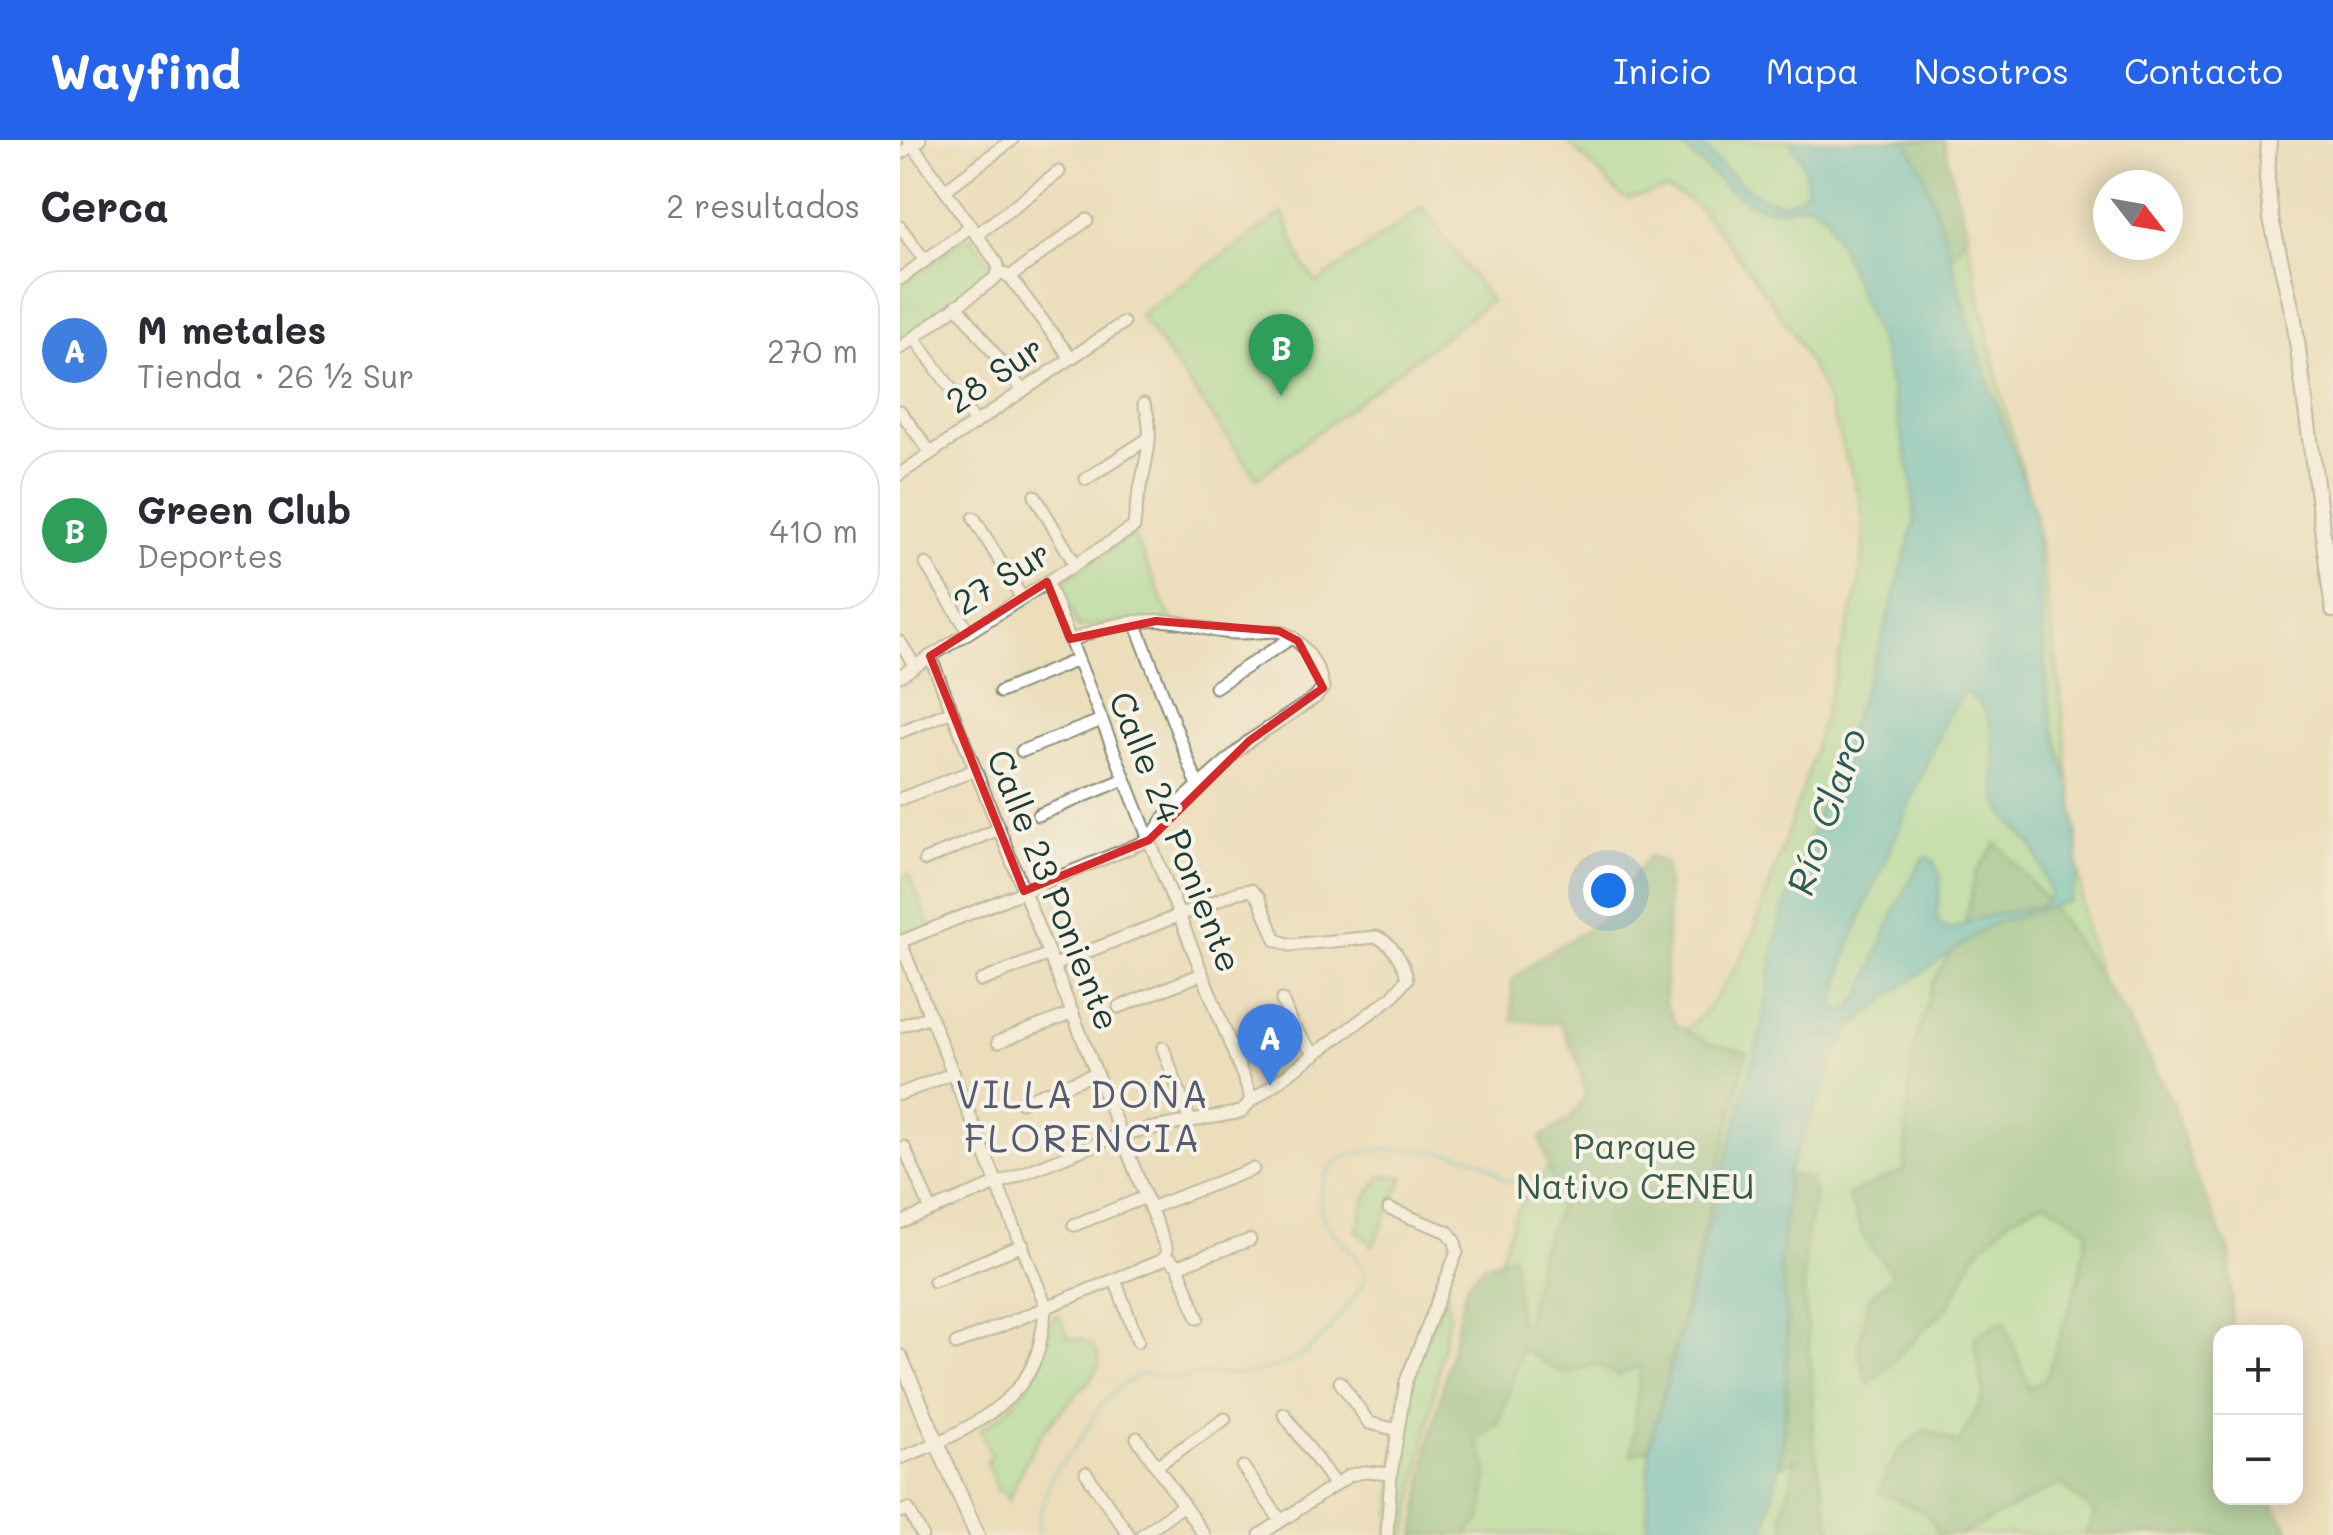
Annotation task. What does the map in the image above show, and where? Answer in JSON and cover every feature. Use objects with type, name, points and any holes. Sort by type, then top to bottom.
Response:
[{"type":"street","points":[[944,190],[1012,140]]},
{"type":"street","points":[[2268,140],[2270,218],[2294,319],[2333,610]]},
{"type":"street","points":[[900,154],[914,142],[998,266],[1070,358]]},
{"type":"street","points":[[900,280],[1059,172]]},
{"type":"street","points":[[900,348],[994,278],[1087,220]]},
{"type":"street","points":[[900,228],[924,261]]},
{"type":"street","points":[[958,305],[1023,391]]},
{"type":"street","name":"28 Sur","points":[[900,474],[1123,323]]},
{"type":"street","points":[[914,338],[976,422]]},
{"type":"street","points":[[1086,479],[1148,438],[1150,418],[1144,404]]},
{"type":"street","points":[[900,411],[931,453]]},
{"type":"street","name":"27 Sur","points":[[900,676],[1134,528],[1148,438]]},
{"type":"street","points":[[1035,496],[1075,564]]},
{"type":"street","points":[[974,518],[1022,598]]},
{"type":"street","points":[[926,564],[969,632]]},
{"type":"street","name":"Calle 24 Poniente","points":[[1047,582],[1250,1102]]},
{"type":"street","points":[[1135,622],[1198,786]]},
{"type":"street","points":[[1071,642],[1104,628],[1135,622],[1178,622],[1228,633],[1290,635]]},
{"type":"street","points":[[1215,688],[1290,635]]},
{"type":"street","points":[[900,1458],[978,1422],[1024,1380],[1037,1356],[1046,1306],[900,941],[1149,840],[1168,814],[1250,741],[1320,693],[1320,676],[1290,635]]},
{"type":"street","points":[[900,642],[915,666]]},
{"type":"street","name":"Calle 23 Poniente","points":[[930,656],[1097,1072],[1166,1248],[1166,1257]]},
{"type":"street","points":[[1000,692],[1078,660]]},
{"type":"street","points":[[900,732],[952,712]]},
{"type":"street","points":[[1022,751],[1102,720]]},
{"type":"street","points":[[900,799],[976,770]]},
{"type":"street","points":[[1038,815],[1125,778]]},
{"type":"street","points":[[925,860],[999,829]]},
{"type":"street","points":[[900,1223],[1121,1134],[1240,1112],[1392,998],[1407,980],[1390,945],[1376,936],[1290,944],[1276,940],[1260,898],[1251,890],[980,981]]},
{"type":"street","points":[[1119,1008],[1202,974]]},
{"type":"street","points":[[1282,1000],[1293,1027],[1314,1055]]},
{"type":"street","points":[[998,1042],[1073,1013]]},
{"type":"street","points":[[900,1026],[931,1016]]},
{"type":"street","points":[[1163,1048],[1190,1121]]},
{"type":"street","points":[[1021,1102],[1097,1072]]},
{"type":"street","points":[[900,1094],[954,1073]]},
{"type":"street","points":[[904,1146],[931,1210]]},
{"type":"street","points":[[1074,1225],[1253,1169]]},
{"type":"street","points":[[1386,1534],[1391,1474],[1408,1373],[1457,1252],[1448,1232],[1390,1210]]},
{"type":"street","points":[[1178,1266],[1250,1240]]},
{"type":"street","points":[[934,1281],[1023,1245]]},
{"type":"street","points":[[956,1344],[1166,1257],[1178,1266],[1198,1318]]},
{"type":"street","points":[[1115,1280],[1138,1340]]},
{"type":"street","points":[[900,1358],[977,1535]]},
{"type":"street","points":[[1340,1382],[1369,1423],[1398,1430]]},
{"type":"street","points":[[1284,1414],[1334,1485]]},
{"type":"street","points":[[1156,1466],[1225,1419]]},
{"type":"street","points":[[1137,1438],[1204,1535]]},
{"type":"street","points":[[1243,1467],[1281,1521]]},
{"type":"street","points":[[1260,1535],[1357,1472],[1391,1474]]},
{"type":"street","points":[[1086,1473],[1129,1535]]},
{"type":"street","points":[[1142,1535],[1183,1505]]},
{"type":"street","points":[[900,1512],[908,1509],[922,1535]]},
{"type":"highlighted area","points":[[1047,582],[1070,639],[1156,621],[1279,631],[1298,641],[1323,688],[1249,741],[1149,840],[1024,891],[930,656]]},
{"type":"green space","points":[[1566,140],[1929,140],[1968,243],[2001,393],[2037,524],[2060,689],[2085,930],[2113,1016],[2213,1466],[2213,1505],[2225,1505],[2245,1535],[1443,1535],[1474,1339],[1514,1218],[1523,1199],[1576,1133],[1709,1007],[1738,964],[1754,932],[1810,766],[1859,586],[1865,534],[1860,500],[1823,390],[1792,331],[1699,208],[1666,189],[1628,199]]},
{"type":"green space","points":[[1899,140],[1944,140],[1968,233],[1951,257]]},
{"type":"green space","points":[[1423,207],[1490,301],[1257,478],[1139,315],[1283,213],[1303,264],[1317,283]]},
{"type":"green space","points":[[964,238],[973,239],[993,266],[991,276],[900,344],[900,287]]},
{"type":"green space","points":[[1133,534],[1172,621],[1127,621],[1078,628],[1060,583]]},
{"type":"green space","points":[[1997,843],[2081,949],[2130,1023],[2172,1101],[2192,1168],[2230,1253],[2232,1325],[2213,1325],[2213,1505],[2273,1505],[2292,1535],[2085,1535],[2095,1514],[2061,1483],[1960,1535],[1940,1535],[1925,1512],[1878,1492],[1898,1452],[1925,1429],[1959,1444],[1984,1395],[1974,1337],[2004,1320],[2029,1389],[2046,1378],[2078,1282],[2088,1229],[2045,1201],[2011,1217],[1974,1256],[1951,1303],[1869,1385],[1858,1352],[1868,1299],[1893,1275],[1864,1238],[1847,1195],[1904,1171],[1912,1054],[1933,983],[1964,930],[1976,872]]},
{"type":"green space","name":"Parque Nativo CENEU","points":[[1649,856],[1665,863],[1665,1003],[1676,1025],[1708,1043],[1747,1052],[1649,1448],[1631,1455],[1640,1365],[1618,1376],[1597,1364],[1564,1375],[1522,1349],[1500,1420],[1477,1442],[1488,1471],[1481,1521],[1464,1535],[1415,1535],[1429,1444],[1467,1283],[1484,1265],[1513,1255],[1519,1322],[1526,1322],[1540,1252],[1560,1204],[1540,1138],[1568,1120],[1585,1098],[1579,1064],[1560,1023],[1512,1020],[1512,980],[1539,958],[1600,922]]},
{"type":"green space","points":[[908,874],[931,928],[900,938],[900,878]]},
{"type":"green space","points":[[1787,1174],[1810,1179],[1815,1196],[1806,1238],[1803,1283],[1813,1439],[1834,1535],[1788,1535],[1782,1514],[1797,1459],[1780,1466],[1787,1404],[1787,1323],[1779,1254]]},
{"type":"green space","points":[[1382,1176],[1404,1177],[1373,1246],[1357,1230],[1366,1197]]},
{"type":"green space","points":[[1447,1293],[1449,1314],[1407,1535],[1390,1535],[1395,1466],[1414,1364]]},
{"type":"green space","points":[[1058,1314],[1069,1338],[1095,1349],[1098,1366],[1039,1439],[1008,1501],[1006,1494],[998,1491],[986,1461],[991,1453],[980,1429],[1004,1412],[1031,1381],[1041,1360],[1051,1319]]},
{"type":"water","name":"Río Claro","points":[[1680,140],[1696,140],[1749,189],[1761,197],[1786,202],[1806,191],[1807,183],[1803,164],[1788,140],[1906,140],[1922,169],[1978,352],[2035,513],[2046,685],[2072,792],[2078,845],[2078,875],[2069,901],[1992,924],[1897,990],[1848,1031],[1787,1174],[1780,1267],[1786,1311],[1787,1372],[1782,1444],[1765,1535],[1647,1535],[1649,1448],[1762,1026],[1778,929],[1800,859],[1880,646],[1915,521],[1912,480],[1882,349],[1827,215],[1813,205],[1783,210],[1757,206],[1730,191]],"holes":[[[1965,692],[1986,712],[1994,740],[1998,800],[2009,821],[2035,851],[2050,896],[2042,905],[1975,919],[1949,931],[1936,920],[1941,879],[1933,860],[1925,857],[1901,898],[1860,996],[1847,1011],[1836,1009],[1842,971],[1854,934],[1946,718]]]},
{"type":"waterway","points":[[1038,1535],[1039,1517],[1052,1474],[1117,1389],[1140,1374],[1181,1379],[1251,1374],[1283,1365],[1306,1353],[1329,1331],[1366,1276],[1360,1262],[1330,1229],[1322,1214],[1320,1200],[1329,1171],[1347,1156],[1385,1150],[1451,1153],[1481,1161],[1505,1181],[1548,1180],[1609,1155],[1722,1169]]},
{"type":"place","name":"Green Club","points":[[1281,396]]},
{"type":"place","name":"M metales","points":[[1270,1086]]},
{"type":"district","name":"VILLA DOÑA FLORENCIA","points":[[1083,1117]]}]
